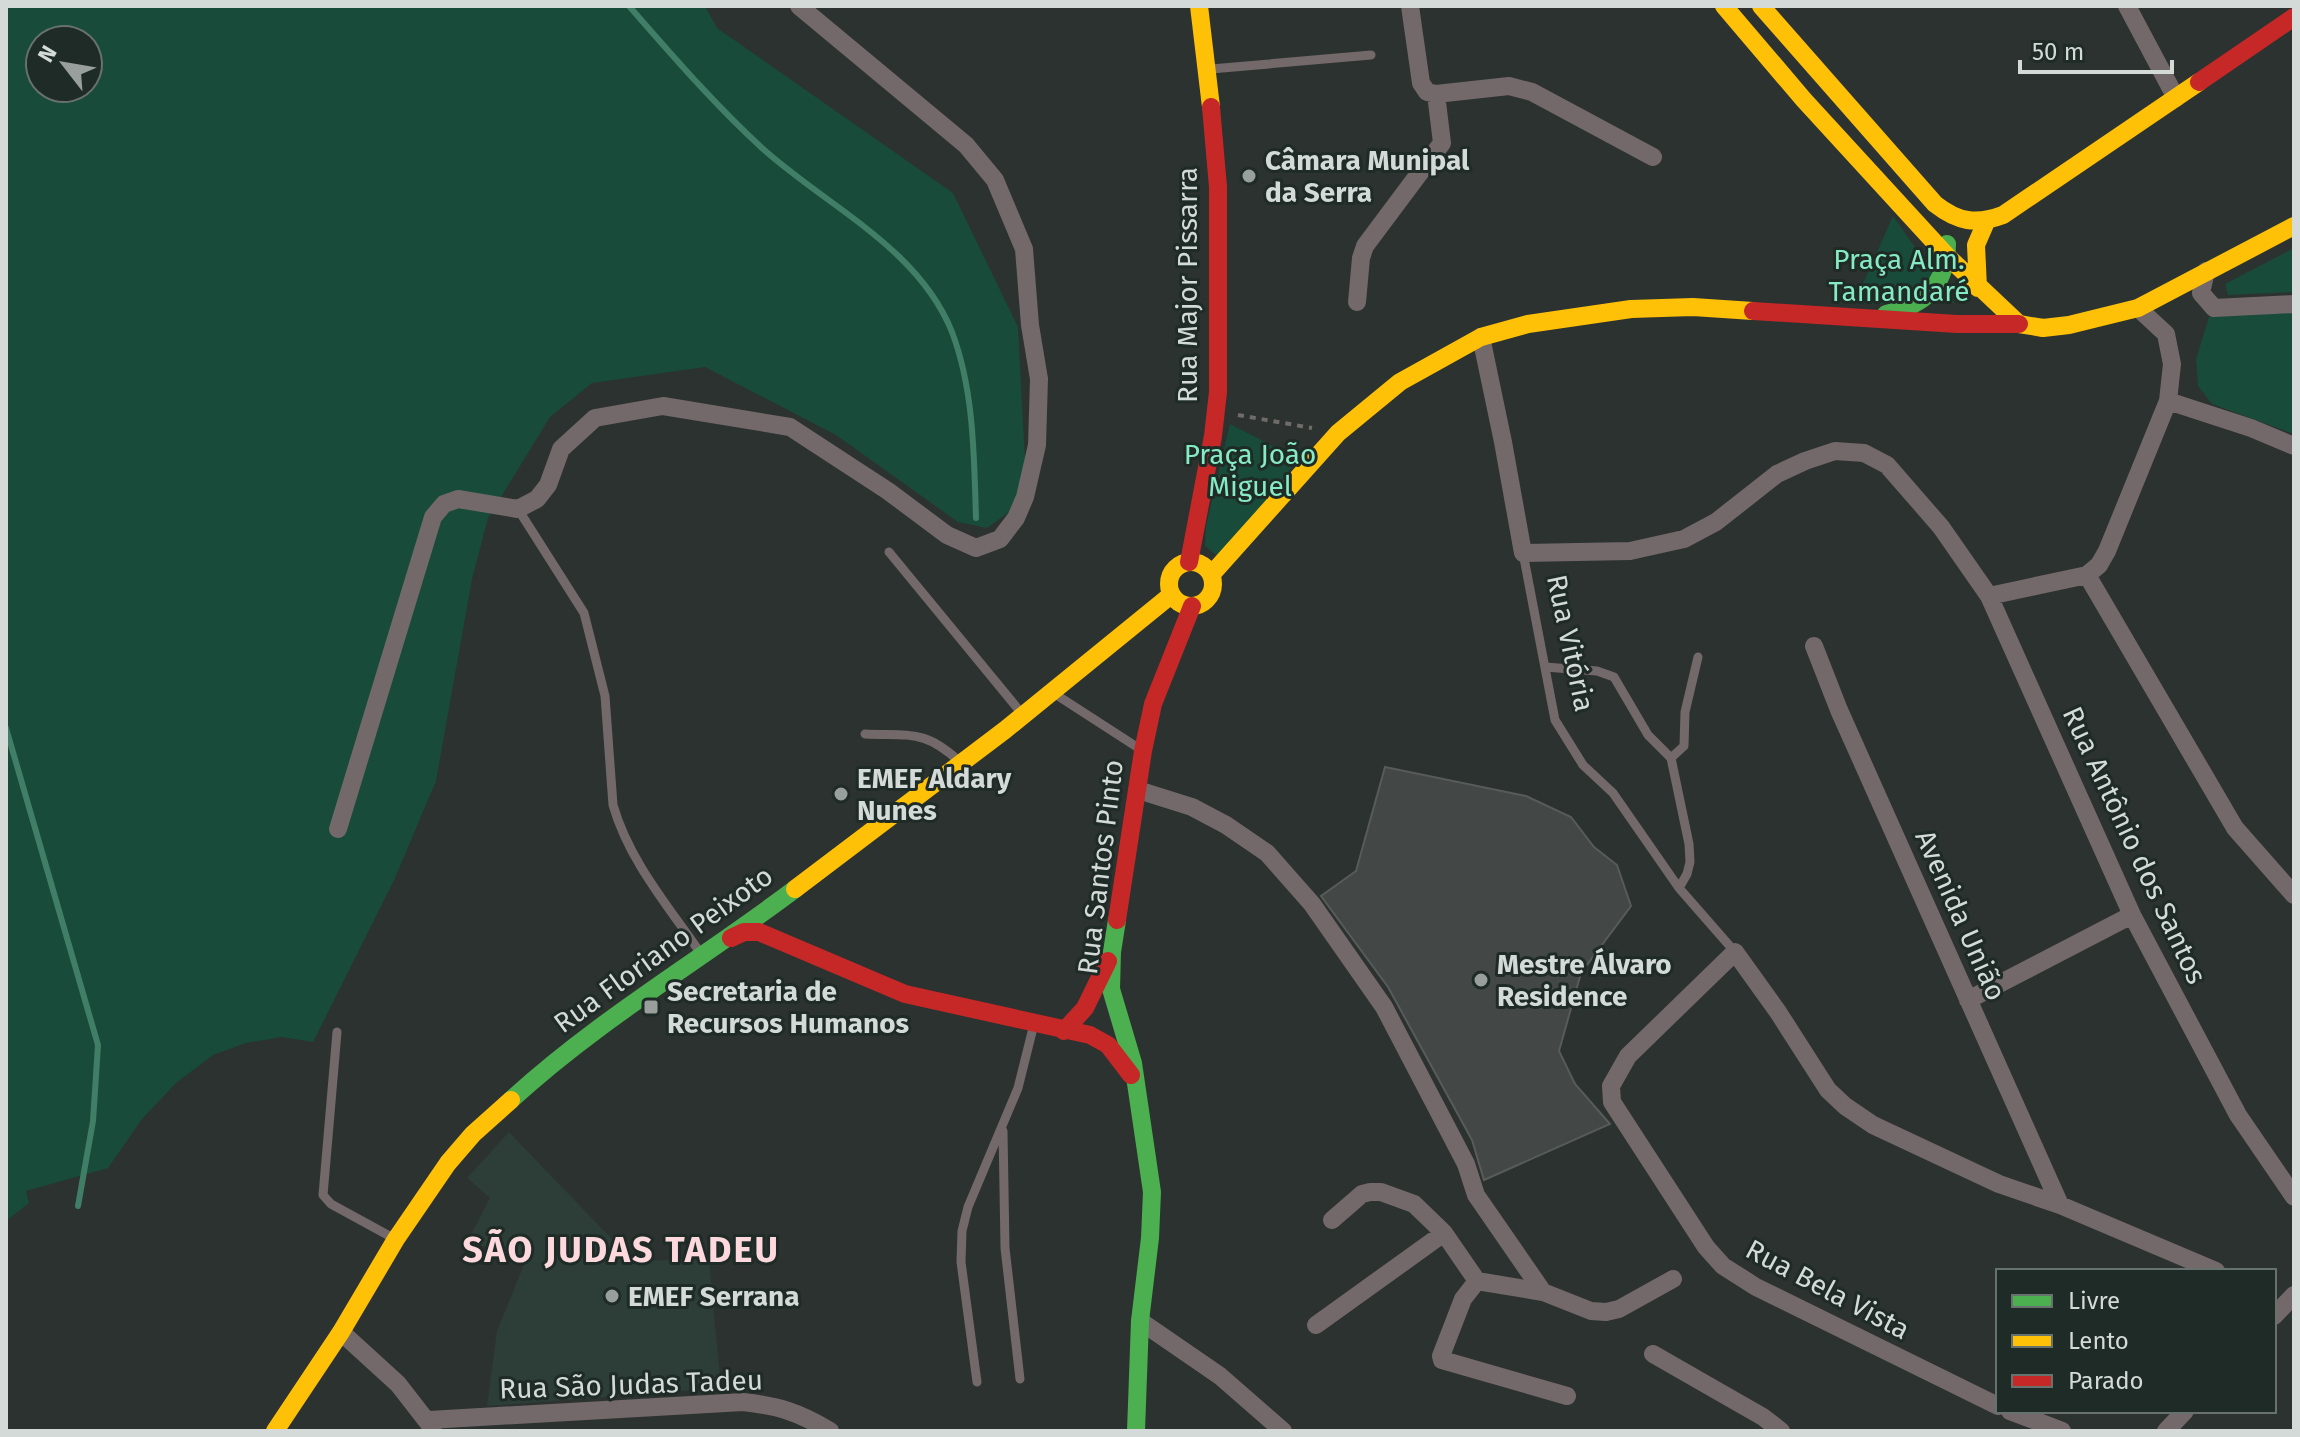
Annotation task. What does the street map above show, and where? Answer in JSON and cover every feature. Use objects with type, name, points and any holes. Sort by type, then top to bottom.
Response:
[{"type":"street","points":[[338,829],[433,517],[444,504],[458,499],[518,509],[537,499],[548,485],[561,449],[595,418],[663,406],[790,427],[888,491],[947,535],[976,548],[1000,539],[1016,518],[1025,497],[1037,445],[1039,379],[1030,325],[1024,249],[995,180],[966,145],[799,6]]},
{"type":"street","points":[[1410,6],[1423,89],[1436,94],[1509,86],[1532,92],[1653,157]]},
{"type":"street","points":[[1724,6],[1804,100],[1948,257],[2019,324]]},
{"type":"street","points":[[2127,6],[2176,98]]},
{"type":"street","points":[[1764,7],[1918,185],[1946,213],[1960,220],[1986,222],[2003,215],[2294,17]]},
{"type":"street","name":"Rua Major Pissarra","points":[[1189,562],[1218,392],[1218,187],[1205,10]]},
{"type":"street","points":[[1804,100],[1828,79]]},
{"type":"street","points":[[1357,302],[1365,246],[1442,143],[1436,94]]},
{"type":"street","points":[[1872,317],[1914,306],[1942,275],[1948,257],[1946,213]]},
{"type":"street","points":[[1978,288],[1976,245],[1986,222]]},
{"type":"street","points":[[1211,575],[1338,433],[1400,382],[1481,337],[1528,324],[1631,309],[1693,307],[1957,324],[2019,324],[2043,328],[2069,325],[2138,308],[2294,226]]},
{"type":"street","points":[[2206,271],[2201,293],[2214,308],[2294,304]]},
{"type":"street","points":[[1989,596],[2087,575],[2099,565],[2107,551],[2168,401],[2172,364],[2166,334],[2138,308]]},
{"type":"street","name":"Rua Vitória","points":[[1481,337],[1523,553]]},
{"type":"street","points":[[2168,401],[2251,428],[2294,446]]},
{"type":"street","name":"Rua Antônio dos Santos","points":[[1523,553],[1630,551],[1684,539],[1716,522],[1777,474],[1835,451],[1864,453],[1887,465],[1941,527],[1989,596],[2132,915],[2238,1115],[2294,1197]]},
{"type":"street","points":[[1198,563],[1211,575],[1212,589],[1205,601],[1192,606],[1180,603],[1171,595],[1171,573],[1179,565],[1198,563]]},
{"type":"street","points":[[2087,575],[2235,828],[2294,895]]},
{"type":"street","name":"Rua Floriano Peixoto","points":[[275,1431],[341,1332],[396,1239],[448,1163],[473,1134],[532,1080],[645,993],[726,941],[961,763],[1171,595]]},
{"type":"street","name":"Rua Santos Pinto","points":[[1136,1431],[1140,1321],[1152,1192],[1135,1081],[1111,989],[1112,952],[1153,704],[1192,606]]},
{"type":"street","name":"Avenida União","points":[[1814,646],[1839,710],[2060,1205]]},
{"type":"street","points":[[1138,790],[1192,807],[1226,825],[1267,853],[1312,904],[1384,1007],[1466,1164],[1476,1195],[1543,1292]]},
{"type":"street","points":[[780,898],[772,917],[786,944]]},
{"type":"street","points":[[1968,1000],[2132,915]]},
{"type":"street","points":[[726,941],[751,931],[905,994],[1090,1035],[1108,1045],[1135,1081]]},
{"type":"street","points":[[1064,1031],[1089,1004],[1112,952]]},
{"type":"street","points":[[1735,952],[1828,1090],[1873,1125],[1985,1177],[2211,1269]]},
{"type":"street","name":"Rua Bela Vista","points":[[1735,952],[1628,1056],[1611,1086],[1612,1102],[1664,1185],[1706,1247],[1723,1266],[1756,1287],[1996,1405]]},
{"type":"street","points":[[1332,1220],[1362,1194],[1381,1192],[1414,1204],[1444,1233],[1477,1281],[1543,1292],[1591,1311],[1619,1309],[1673,1279]]},
{"type":"street","points":[[1316,1325],[1444,1233]]},
{"type":"street","points":[[1477,1281],[1463,1299],[1442,1360],[1567,1396]]},
{"type":"street","points":[[1140,1321],[1220,1376],[1283,1431]]},
{"type":"street","points":[[341,1332],[398,1384],[432,1425]]},
{"type":"street","points":[[1653,1354],[1763,1417],[1781,1431]]},
{"type":"street","name":"Rua São Judas Tadeu","points":[[432,1425],[743,1402],[774,1405],[798,1412],[830,1431]]},
{"type":"street","points":[[2015,1413],[2062,1431]]},
{"type":"street","points":[[2166,1431],[2183,1413]]},
{"type":"lane","points":[[1208,69],[1371,55]]},
{"type":"lane","points":[[518,509],[584,613],[605,696],[613,805],[617,820],[631,853],[702,956]]},
{"type":"lane","points":[[889,552],[1023,715]]},
{"type":"lane","name":"Rua Vitória","points":[[1523,553],[1555,720],[1583,765],[1613,793],[1679,888],[1735,952]]},
{"type":"lane","points":[[1671,758],[1684,746],[1685,712],[1698,657]]},
{"type":"lane","points":[[1545,667],[1597,671],[1614,677],[1648,735],[1671,758],[1689,844],[1690,862],[1679,888]]},
{"type":"lane","points":[[1052,692],[1143,751]]},
{"type":"lane","points":[[865,734],[918,736],[932,740],[961,763]]},
{"type":"lane","points":[[977,1382],[961,1262],[962,1231],[968,1207],[1018,1088],[1034,1024]]},
{"type":"lane","points":[[337,1032],[323,1195],[331,1204],[396,1239]]},
{"type":"lane","points":[[1003,1127],[1005,1248],[1020,1379]]},
{"type":"path","points":[[1216,411],[1338,433]]},
{"type":"shaded area","name":"EMEF Serrana","points":[[509,1132],[633,1261],[709,1259],[721,1388],[487,1406],[497,1331],[525,1262],[468,1240],[490,1198],[467,1178]]},
{"type":"green space","points":[[6,6],[705,6],[717,28],[953,193],[1018,327],[1026,481],[1012,510],[987,528],[958,522],[836,435],[705,367],[592,383],[550,417],[488,518],[472,579],[436,781],[395,878],[313,1042],[282,1037],[246,1043],[213,1055],[176,1083],[142,1119],[108,1168],[26,1191],[29,1203],[6,1221]]},
{"type":"green space","name":"Praça Alm. Tamandaré","points":[[1893,216],[1954,303],[1854,304]]},
{"type":"green space","points":[[2294,248],[2294,292],[2228,295],[2225,284]]},
{"type":"green space","points":[[2294,312],[2294,434],[2212,404],[2198,386],[2196,359],[2209,317]]},
{"type":"green space","name":"Praça João Miguel","points":[[1230,424],[1298,459],[1222,560],[1205,546],[1206,526]]},
{"type":"building","name":"Mestre Álvaro Residence","points":[[1385,767],[1526,796],[1571,817],[1594,847],[1617,865],[1631,906],[1581,973],[1559,1051],[1575,1084],[1610,1124],[1484,1180],[1472,1140],[1388,987],[1321,896],[1356,871]]},
{"type":"waterway","points":[[629,6],[744,131],[787,169],[894,252],[937,302],[952,332],[965,377],[972,424],[976,518]]},
{"type":"waterway","points":[[6,728],[98,1045],[93,1121],[78,1206]]},
{"type":"traffic: fast","points":[[1886,314],[1912,305],[1931,291],[1943,271],[1947,244]]},
{"type":"traffic: fast","points":[[511,1100],[579,1043],[795,889]]},
{"type":"traffic: fast","points":[[1117,920],[1111,989],[1133,1063],[1152,1192],[1140,1321],[1136,1431]]},
{"type":"traffic: slow","points":[[1199,6],[1211,107]]},
{"type":"traffic: slow","points":[[1724,6],[1804,100],[1948,257],[2019,324],[2043,328],[2069,325],[2138,308],[2294,226]]},
{"type":"traffic: slow","points":[[1761,6],[1935,204],[1952,215],[1968,220],[2003,215],[2199,82]]},
{"type":"traffic: slow","points":[[1978,288],[1976,245],[1986,222]]},
{"type":"traffic: slow","points":[[1211,575],[1338,433],[1400,382],[1481,337],[1528,324],[1631,309],[1693,307],[1753,311]]},
{"type":"traffic: slow","points":[[1191,562],[1206,569],[1213,584],[1206,599],[1191,606],[1176,599],[1169,584],[1176,569],[1191,562]]},
{"type":"traffic: slow","points":[[795,889],[1005,730],[1171,595]]},
{"type":"traffic: slow","points":[[275,1431],[341,1332],[396,1239],[448,1163],[473,1134],[511,1100]]},
{"type":"traffic: jam","points":[[2199,82],[2294,17]]},
{"type":"traffic: jam","points":[[1189,562],[1213,436],[1218,392],[1218,187],[1211,107]]},
{"type":"traffic: jam","points":[[1753,311],[1957,324],[2019,324]]},
{"type":"traffic: jam","points":[[1117,920],[1153,704],[1192,606]]},
{"type":"traffic: jam","points":[[731,938],[744,932],[759,932],[905,994],[1090,1035],[1108,1045],[1131,1075]]},
{"type":"traffic: jam","points":[[1064,1031],[1085,1008],[1108,961]]},
{"type":"place","name":"Câmara Munipal da Serra","points":[[1249,176]]},
{"type":"place","name":"EMEF Aldary Nunes","points":[[841,794]]},
{"type":"place","name":"Mestre Álvaro Residence","points":[[1481,980]]},
{"type":"place","name":"Secretaria de Recursos Humanos","points":[[651,1007]]},
{"type":"place","name":"EMEF Serrana","points":[[612,1296]]},
{"type":"district","name":"SÃO JUDAS TADEU","points":[[621,1249]]}]
